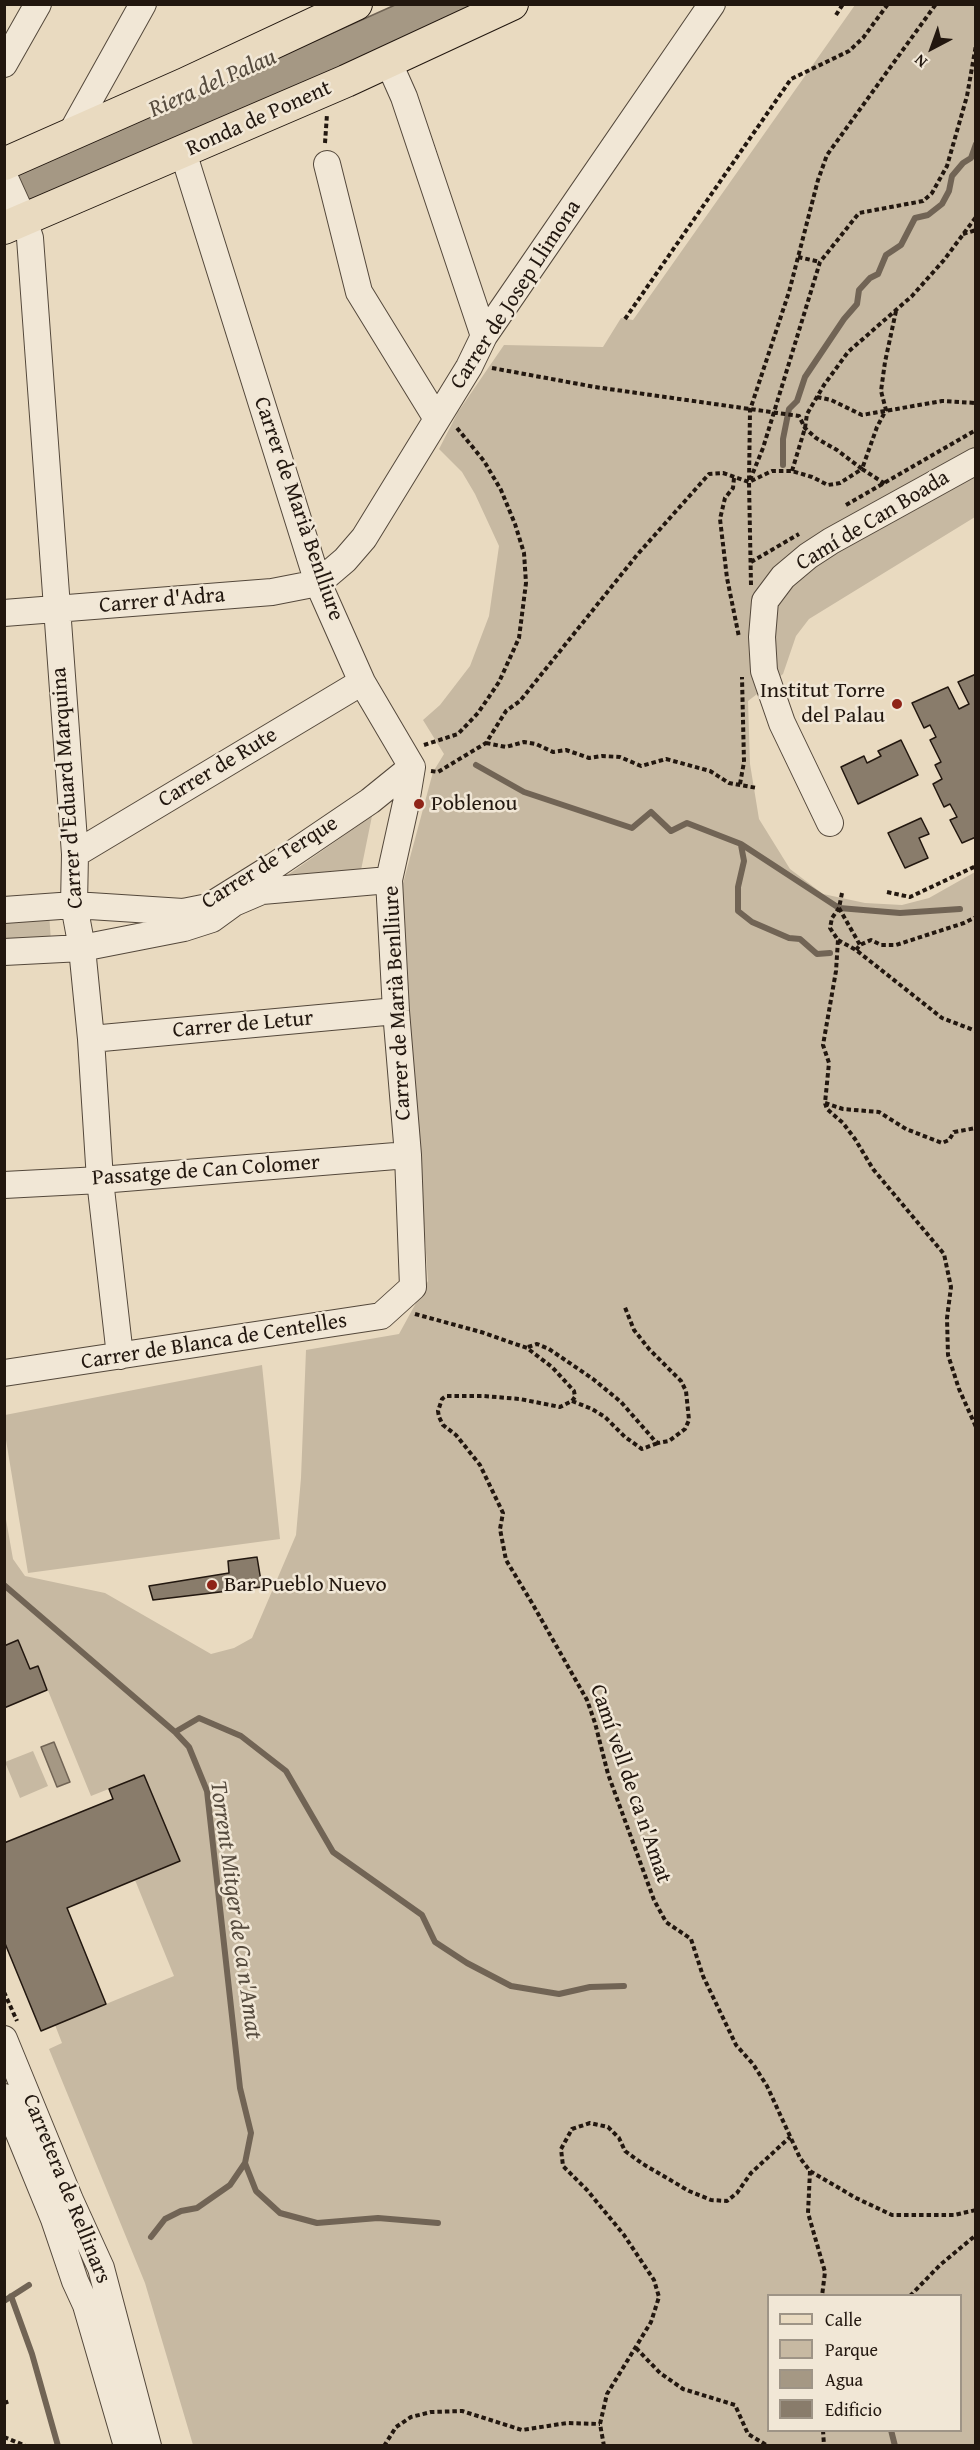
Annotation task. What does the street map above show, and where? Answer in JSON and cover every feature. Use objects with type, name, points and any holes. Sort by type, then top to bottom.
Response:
[{"type":"main road","points":[[4,164],[356,4]]},
{"type":"main road","name":"Ronda de Ponent","points":[[14,224],[329,88],[512,4]]},
{"type":"street","points":[[4,64],[38,4]]},
{"type":"street","points":[[70,135],[143,4]]},
{"type":"street","name":"Carrer de Josep Llimona","points":[[318,583],[345,560],[364,538],[444,419],[484,336],[712,4]]},
{"type":"street","points":[[388,61],[404,97],[484,336]]},
{"type":"street","name":"Carrer de Marià Benlliure","points":[[183,152],[318,583],[362,682],[409,762],[406,803],[389,880],[396,1011],[408,1155],[413,1287],[381,1316]]},
{"type":"street","points":[[327,164],[360,291],[444,419]]},
{"type":"street","name":"Carrer d'Eduard Marquina","points":[[4,176],[14,224],[30,238],[75,854],[74,905],[82,948],[91,1039],[100,1180],[120,1356]]},
{"type":"street","name":"Camí de Can Boada","points":[[830,823],[782,723],[753,673],[762,637],[765,601],[783,577],[831,541],[975,461]]},
{"type":"street","name":"Carrer d'Adra","points":[[4,613],[272,592],[318,583]]},
{"type":"street","name":"Carrer de Rute","points":[[75,854],[362,682]]},
{"type":"street","name":"Carrer de Terque","points":[[4,910],[74,905],[183,912],[208,907],[274,866],[370,801],[409,762]]},
{"type":"street","name":"Carrer de Terque","points":[[4,952],[82,948],[184,927],[212,919],[234,903],[262,891],[389,880]]},
{"type":"street","name":"Carrer de Letur","points":[[91,1039],[396,1011]]},
{"type":"street","name":"Passatge de Can Colomer","points":[[4,1185],[100,1180],[408,1155]]},
{"type":"street","name":"Carrer de Blanca de Centelles","points":[[4,1373],[381,1316]]},
{"type":"street","name":"Carretera de Rellinars","points":[[4,2039],[70,2200],[101,2268],[148,2445]]},
{"type":"street","name":"Carretera de Rellinars","points":[[4,2097],[86,2305],[127,2445]]},
{"type":"path","points":[[836,15],[843,4]]},
{"type":"path","points":[[625,319],[791,79],[849,51],[863,38],[888,4]]},
{"type":"path","points":[[751,586],[750,410],[789,292],[818,180],[827,155],[936,4]]},
{"type":"path","points":[[749,482],[763,448],[772,412],[820,262],[859,213],[923,201],[932,193],[947,166],[967,96],[975,45]]},
{"type":"path","points":[[327,164],[325,139],[329,88]]},
{"type":"path","points":[[792,471],[806,428],[807,414],[849,352],[912,296],[944,260],[975,217]]},
{"type":"path","points":[[963,235],[975,230]]},
{"type":"path","points":[[798,257],[820,262]]},
{"type":"path","points":[[444,419],[484,461],[501,490],[524,553],[526,583],[519,638],[499,682],[478,713],[458,734],[430,742],[409,762],[438,772],[486,743],[506,711],[520,701],[637,555],[709,474],[715,472],[749,482],[772,471],[792,471],[828,485],[840,483],[862,469],[877,427],[886,410],[881,391],[896,311]]},
{"type":"path","points":[[484,366],[595,387],[750,410],[799,416],[807,414]]},
{"type":"path","points":[[817,397],[831,400],[862,415],[942,401],[975,403]]},
{"type":"path","points":[[799,416],[816,438],[909,498]]},
{"type":"path","points":[[843,507],[975,430]]},
{"type":"path","points":[[734,478],[733,488],[725,498],[720,519],[740,643]]},
{"type":"path","points":[[750,562],[802,532]]},
{"type":"path","points":[[740,784],[753,673]]},
{"type":"path","points":[[486,743],[506,747],[524,742],[553,752],[566,750],[589,758],[602,756],[620,758],[641,766],[666,759],[710,771],[729,783],[757,788]]},
{"type":"path","points":[[887,892],[910,897],[975,866]]},
{"type":"path","points":[[842,893],[839,908],[832,918],[830,928],[838,940],[856,950],[942,1018],[975,1031]]},
{"type":"path","points":[[839,908],[860,945]]},
{"type":"path","points":[[856,950],[860,945],[872,940],[881,945],[896,945],[964,923],[975,917]]},
{"type":"path","points":[[838,940],[836,971],[823,1045],[829,1063],[825,1103],[827,1110],[843,1123],[855,1138],[873,1169],[944,1254],[951,1287],[947,1318],[948,1355],[975,1427]]},
{"type":"path","points":[[825,1103],[851,1110],[879,1112],[906,1129],[942,1143],[949,1140],[954,1131],[975,1128]]},
{"type":"path","points":[[381,1316],[402,1311],[481,1332],[527,1348],[552,1367],[570,1385],[575,1397],[572,1401],[605,1417],[625,1437],[642,1449],[675,1438],[685,1428],[689,1420],[688,1402],[681,1381],[649,1349],[634,1330],[624,1305]]},
{"type":"path","points":[[527,1348],[537,1344],[549,1349],[593,1379],[621,1402],[658,1443]]},
{"type":"path","name":"Camí vell de ca n'Amat","points":[[572,1401],[560,1407],[520,1399],[446,1396],[442,1399],[438,1411],[443,1425],[456,1435],[480,1466],[503,1513],[500,1529],[506,1560],[587,1700],[596,1723],[608,1774],[654,1900],[666,1922],[691,1939],[703,1976],[736,2045],[753,2064],[767,2086],[800,2158],[810,2171],[856,2198],[892,2215],[954,2215],[975,2210]]},
{"type":"path","points":[[604,2445],[600,2424],[607,2394],[651,2322],[659,2296],[654,2280],[624,2235],[587,2190],[563,2166],[561,2149],[572,2129],[590,2123],[608,2127],[619,2138],[625,2151],[643,2164],[689,2191],[711,2200],[727,2201],[737,2193],[751,2173],[790,2137]]},
{"type":"path","points":[[810,2171],[808,2213],[825,2272],[822,2294]]},
{"type":"path","points":[[911,2294],[975,2235]]},
{"type":"path","points":[[636,2348],[660,2373],[683,2389],[735,2405],[748,2434],[768,2445]]},
{"type":"path","points":[[4,2403],[10,2401]]},
{"type":"path","points":[[384,2445],[396,2427],[411,2417],[431,2412],[462,2411],[522,2430],[567,2423],[600,2424]]},
{"type":"path","points":[[4,2437],[26,2445]]},
{"type":"green space","points":[[855,5],[975,5],[975,517],[809,619],[796,636],[783,674],[748,701],[750,764],[759,819],[790,869],[823,894],[865,903],[902,905],[929,898],[975,872],[975,2445],[193,2445],[145,2283],[49,2049],[62,2043],[55,2025],[174,1976],[135,1880],[179,1861],[144,1775],[91,1796],[38,1666],[30,1669],[5,1646],[4,1508],[13,1559],[25,1576],[105,1593],[211,1654],[234,1648],[252,1638],[296,1535],[301,1478],[306,1350],[399,1334],[428,1281],[401,891],[433,772],[444,754],[423,720],[440,705],[470,666],[489,616],[499,546],[462,472],[439,449],[458,412],[504,345],[603,347],[621,318],[633,320]]},
{"type":"green space","points":[[372,816],[360,875],[279,881]]},
{"type":"green space","points":[[49,912],[51,942],[5,945],[5,916]]},
{"type":"green space","points":[[262,1365],[280,1539],[28,1573],[5,1434],[5,1415]]},
{"type":"green space","points":[[33,1751],[48,1786],[20,1798],[5,1762]]},
{"type":"water","name":"Riera del Palau","points":[[395,5],[478,5],[5,217],[4,180]]},
{"type":"water","points":[[54,1742],[70,1782],[57,1787],[41,1747]]},
{"type":"building","points":[[976,674],[976,837],[962,843],[950,820],[957,817],[950,804],[944,807],[933,784],[942,779],[935,765],[941,762],[930,740],[936,737],[930,725],[924,728],[912,703],[948,687],[959,709],[969,704],[958,682]]},
{"type":"building","points":[[901,740],[918,775],[858,804],[841,767],[864,756],[867,763],[881,756],[878,751]]},
{"type":"building","points":[[921,818],[929,834],[919,838],[928,858],[905,868],[888,833]]},
{"type":"building","points":[[257,1557],[262,1587],[153,1600],[149,1586],[229,1573],[228,1561]]},
{"type":"building","points":[[18,1640],[30,1669],[38,1666],[47,1690],[4,1708],[4,1646]]},
{"type":"building","points":[[144,1775],[180,1861],[67,1908],[106,2004],[41,2031],[4,1941],[4,1843],[113,1799],[109,1789]]},
{"type":"waterway","points":[[783,465],[783,439],[789,409],[797,401],[805,377],[844,319],[857,304],[859,290],[870,278],[878,274],[886,255],[901,245],[915,218],[928,215],[942,204],[949,191],[952,176],[963,163],[971,158],[976,144]]},
{"type":"waterway","points":[[476,765],[524,792],[632,828],[651,812],[671,831],[687,823],[741,844],[839,908],[900,913],[960,909]]},
{"type":"waterway","points":[[741,845],[744,861],[738,887],[738,911],[752,922],[789,938],[800,939],[817,954],[830,953]]},
{"type":"waterway","name":"Torrent Mitger de Ca n'Amat","points":[[4,1585],[175,1732],[189,1747],[207,1791],[240,2088],[251,2133],[245,2163],[230,2185],[197,2208],[181,2211],[165,2219],[151,2237]]},
{"type":"waterway","points":[[175,1732],[199,1718],[241,1736],[286,1771],[333,1852],[422,1915],[435,1942],[467,1963],[511,1986],[559,1994],[590,1987],[624,1986]]},
{"type":"waterway","points":[[245,2163],[256,2191],[280,2213],[317,2223],[378,2218],[438,2223]]},
{"type":"waterway","name":"Torrent Mitger de Ca n'Amat","points":[[4,2301],[29,2285]]},
{"type":"waterway","points":[[11,2296],[32,2354],[58,2446]]},
{"type":"waterway","points":[[892,2432],[895,2446]]},
{"type":"place","name":"Institut Torre del Palau","points":[[897,704]]},
{"type":"place","name":"Poblenou","points":[[419,804]]},
{"type":"place","name":"Bar Pueblo Nuevo","points":[[212,1585]]}]
